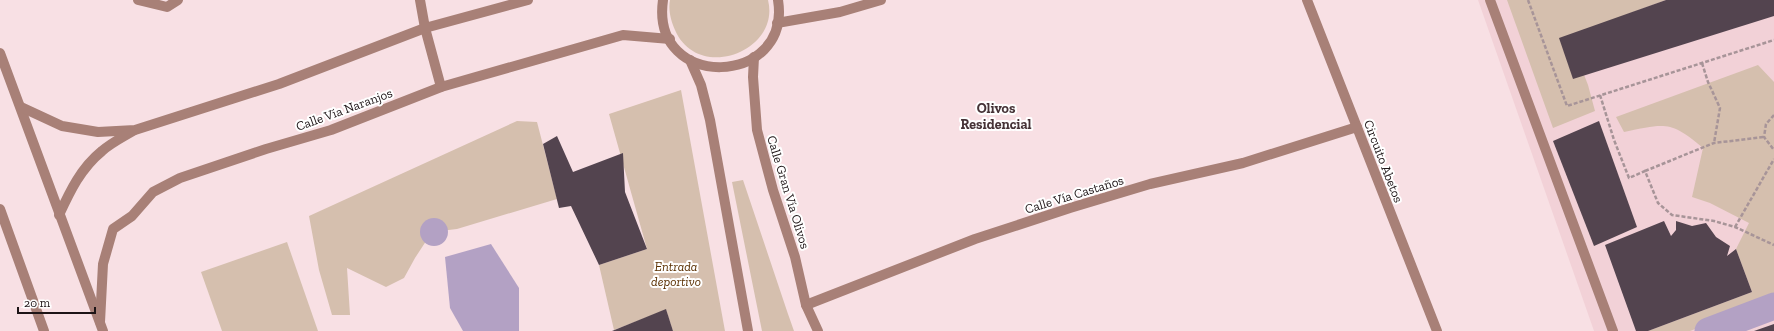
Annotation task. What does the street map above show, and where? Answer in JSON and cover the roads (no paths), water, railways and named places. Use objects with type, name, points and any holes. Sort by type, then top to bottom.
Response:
[{"type":"street","points":[[138,0],[167,7],[178,0]]},
{"type":"street","points":[[420,0],[425,28],[441,87]]},
{"type":"street","points":[[59,215],[71,188],[85,168],[102,151],[135,130],[278,84],[425,28],[528,0]]},
{"type":"street","points":[[663,0],[662,11],[664,26],[678,51],[690,60],[702,66],[716,68],[736,66],[754,57],[764,49],[772,37],[778,22],[778,0]]},
{"type":"street","points":[[778,22],[840,12],[881,0]]},
{"type":"street","name":"Circuito Abetos","points":[[1308,0],[1437,331]]},
{"type":"street","points":[[1490,0],[1613,331]]},
{"type":"street","name":"Calle Vía Naranjos","points":[[102,327],[103,264],[113,229],[132,216],[153,192],[180,178],[266,149],[331,130],[441,87],[622,35],[670,39]]},
{"type":"street","points":[[0,53],[59,215],[102,327]]},
{"type":"street","name":"Calle Gran Vía Olivos","points":[[754,57],[753,77],[757,130],[773,190],[795,257],[806,305],[818,331]]},
{"type":"street","points":[[690,60],[701,86],[710,120],[748,331]]},
{"type":"street","points":[[21,108],[62,126],[98,132],[135,130]]},
{"type":"street","name":"Calle Vía Castaños","points":[[806,305],[975,239],[1070,208],[1150,184],[1243,163],[1357,127]]},
{"type":"street","points":[[0,209],[44,331]]},
{"type":"waterway","points":[[1708,331],[1774,306]]},
{"type":"district","name":"Olivos Residencial","points":[[996,116]]},
{"type":"park label","name":"Entrada deportivo","points":[[676,274]]}]
